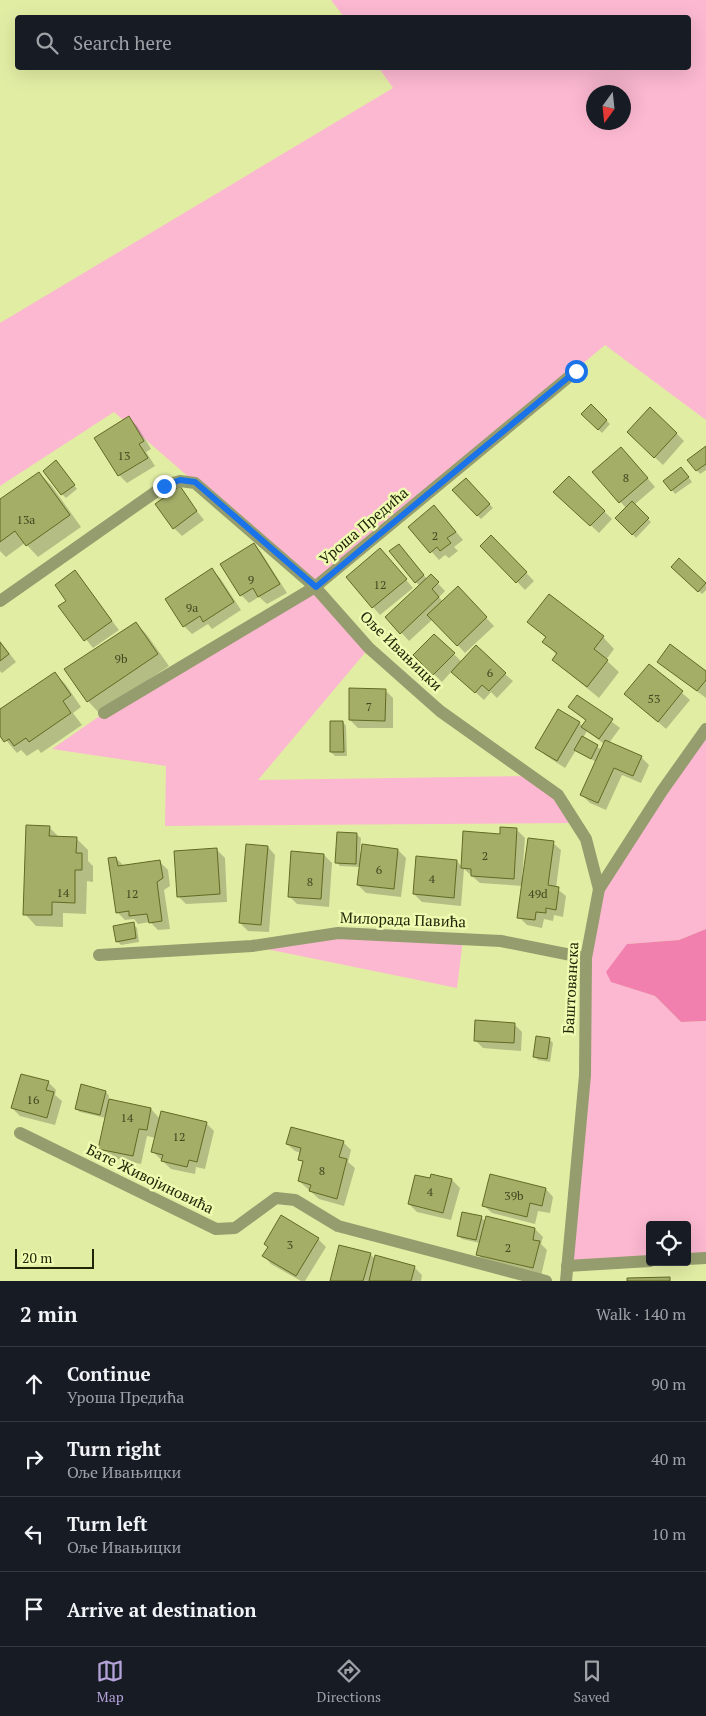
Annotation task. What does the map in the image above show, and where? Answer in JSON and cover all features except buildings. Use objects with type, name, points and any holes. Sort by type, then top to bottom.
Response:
[{"type":"street","name":"Уроша Предића","points":[[104,713],[316,587],[576,371]]},
{"type":"street","name":"Оље Ивањицки","points":[[0,601],[164,486],[180,480],[195,482],[316,587],[369,648],[440,711],[558,795],[586,839],[599,889]]},
{"type":"street","name":"Баштованска","points":[[566,1281],[585,1076],[586,958],[599,889],[662,791],[706,729]]},
{"type":"street","name":"Милорада Павића","points":[[99,955],[252,946],[338,933],[501,941],[586,958]]},
{"type":"street","name":"Бате Живојиновића","points":[[20,1133],[216,1229],[235,1228],[276,1198],[295,1200],[338,1226],[546,1281]]},
{"type":"street","points":[[691,1259],[706,1258]]},
{"type":"street","points":[[567,1266],[646,1261]]},
{"type":"shaded area","points":[[331,0],[706,0],[706,420],[605,345],[316,587],[369,648],[258,780],[533,776],[575,823],[165,826],[166,766],[52,749],[104,713],[315,587],[114,412],[0,486],[0,323],[393,88],[380,70],[691,70],[691,15],[342,15]]},
{"type":"shaded area","points":[[706,732],[706,929],[679,940],[627,944],[612,982],[655,996],[681,1022],[706,1021],[706,1258],[691,1259],[691,1221],[646,1221],[646,1261],[567,1266],[585,1075],[586,958],[599,889]]},
{"type":"shaded area","points":[[706,929],[706,1021],[681,1022],[655,996],[611,982],[606,972],[627,944],[679,940]]},
{"type":"shaded area","points":[[338,933],[463,939],[457,988],[252,946]]},
{"type":"route","points":[[164,486],[180,480],[195,482],[233,518],[316,587],[576,371]]}]
